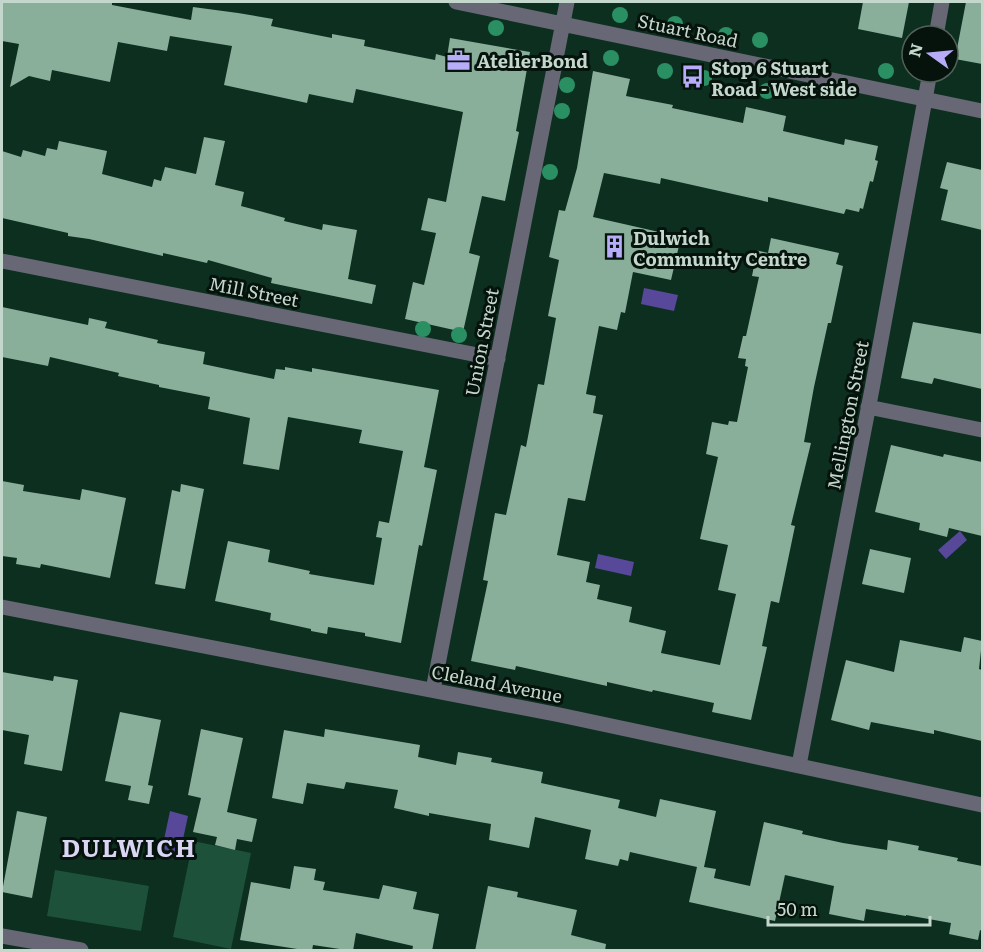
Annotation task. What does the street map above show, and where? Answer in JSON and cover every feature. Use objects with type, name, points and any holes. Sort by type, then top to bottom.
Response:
[{"type":"street","name":"Stuart Road","points":[[456,2],[982,111]]},
{"type":"street","name":"Union Street","points":[[433,690],[567,2]]},
{"type":"street","points":[[938,24],[942,2]]},
{"type":"street","name":"Mellington Street","points":[[800,765],[928,84]]},
{"type":"street","name":"Mill Street","points":[[2,261],[498,359]]},
{"type":"street","points":[[868,407],[982,430]]},
{"type":"street","name":"Cleland Avenue","points":[[2,608],[560,715],[982,805]]},
{"type":"street","points":[[2,936],[81,951]]},
{"type":"green space","points":[[193,841],[251,853],[231,949],[173,937]]},
{"type":"green space","points":[[55,870],[149,886],[141,931],[47,916]]},
{"type":"shaded area","points":[[644,288],[678,295],[674,311],[641,304]]},
{"type":"shaded area","points":[[960,531],[967,540],[946,559],[938,550]]},
{"type":"shaded area","points":[[598,554],[634,562],[631,576],[595,568]]},
{"type":"shaded area","points":[[170,811],[188,816],[180,853],[162,849]]},
{"type":"building","points":[[2,2],[112,2],[112,5],[191,20],[193,7],[238,13],[273,19],[271,26],[332,38],[332,34],[365,40],[364,46],[435,60],[436,54],[447,57],[450,38],[530,52],[516,131],[519,132],[505,201],[482,196],[469,253],[480,256],[463,332],[405,319],[413,282],[424,285],[436,233],[421,230],[428,198],[446,202],[463,112],[356,89],[353,103],[309,94],[307,103],[224,85],[232,46],[170,36],[167,51],[118,42],[110,82],[52,70],[50,81],[29,76],[10,87],[19,44],[2,41]]},
{"type":"building","points":[[863,2],[909,2],[905,24],[900,24],[900,38],[858,29]]},
{"type":"building","points":[[966,2],[982,2],[982,64],[960,60],[960,33]]},
{"type":"building","points":[[593,71],[630,79],[626,96],[743,123],[746,107],[786,116],[783,131],[844,145],[845,139],[878,146],[875,160],[878,161],[873,182],[870,181],[863,209],[860,208],[859,212],[846,209],[844,214],[768,197],[768,202],[661,178],[660,184],[604,173],[593,217],[681,237],[671,280],[633,272],[625,313],[621,312],[617,330],[599,326],[586,394],[596,396],[593,413],[603,415],[585,501],[568,498],[557,555],[590,562],[586,582],[600,585],[597,599],[632,607],[629,622],[666,631],[661,653],[720,665],[736,594],[718,590],[728,545],[700,539],[718,457],[706,454],[712,422],[728,425],[729,421],[737,422],[748,367],[745,366],[746,359],[738,358],[743,336],[746,336],[759,277],[752,276],[754,266],[751,266],[755,250],[768,253],[771,238],[839,253],[836,264],[843,266],[831,323],[828,323],[804,442],[811,443],[791,525],[795,526],[779,603],[771,601],[762,646],[767,647],[751,720],[712,712],[714,703],[653,690],[652,692],[607,682],[607,686],[516,666],[515,670],[471,661],[488,581],[483,580],[495,513],[506,515],[521,445],[526,447],[538,384],[544,385],[556,318],[548,316],[559,260],[549,257],[559,210],[565,211],[577,168]]},
{"type":"building","points":[[204,137],[225,141],[215,185],[244,192],[241,206],[285,218],[284,221],[322,230],[323,224],[357,230],[348,279],[376,285],[372,304],[271,283],[272,278],[208,260],[207,263],[163,253],[163,256],[68,236],[68,233],[2,218],[2,151],[21,157],[23,150],[45,156],[47,148],[57,150],[59,141],[107,151],[102,174],[152,187],[154,179],[161,181],[165,167],[196,174]]},
{"type":"building","points":[[947,162],[982,170],[982,230],[941,220],[948,190],[940,188]]},
{"type":"building","points":[[2,307],[88,325],[89,318],[107,322],[105,328],[158,340],[157,343],[205,352],[203,364],[274,379],[276,369],[285,370],[285,367],[312,372],[312,368],[439,390],[424,467],[437,470],[422,546],[419,545],[401,643],[365,636],[365,633],[328,627],[327,634],[311,631],[311,629],[270,620],[271,613],[215,601],[228,541],[270,550],[268,562],[310,571],[309,574],[374,585],[382,538],[376,537],[379,521],[389,523],[403,451],[359,443],[362,430],[288,417],[279,470],[243,464],[250,418],[208,409],[210,397],[159,387],[159,385],[118,376],[119,373],[50,357],[48,366],[2,357]]},
{"type":"building","points":[[913,322],[982,334],[982,389],[934,378],[932,384],[901,378]]},
{"type":"building","points":[[891,445],[943,457],[944,454],[982,462],[982,536],[949,528],[947,537],[919,530],[920,523],[875,512]]},
{"type":"building","points":[[2,481],[24,485],[23,491],[80,500],[82,489],[126,498],[110,578],[41,564],[40,568],[16,564],[17,558],[2,556]]},
{"type":"building","points":[[181,484],[204,489],[185,589],[155,584],[172,490],[180,492]]},
{"type":"building","points":[[870,549],[911,558],[904,593],[862,584]]},
{"type":"building","points":[[964,637],[982,641],[979,669],[982,670],[982,741],[934,730],[934,734],[871,722],[869,730],[831,720],[846,660],[894,672],[900,640],[961,652]]},
{"type":"building","points":[[2,672],[53,681],[54,676],[78,680],[62,771],[24,764],[29,735],[2,730]]},
{"type":"building","points":[[120,712],[161,720],[148,785],[153,786],[149,804],[128,800],[131,786],[105,781]]},
{"type":"building","points":[[201,729],[243,738],[227,812],[257,819],[252,842],[237,839],[235,850],[215,845],[217,837],[193,832],[201,798],[188,795]]},
{"type":"building","points":[[325,729],[420,745],[418,757],[456,765],[458,752],[492,758],[491,762],[543,772],[541,783],[620,800],[618,808],[656,817],[660,799],[716,811],[704,867],[716,869],[714,878],[750,886],[764,822],[803,831],[802,834],[887,850],[888,840],[919,846],[918,850],[958,858],[957,861],[982,866],[982,931],[980,930],[978,940],[949,934],[951,923],[906,915],[866,909],[864,921],[829,914],[834,886],[785,875],[775,921],[689,902],[697,867],[630,852],[628,861],[620,859],[618,866],[585,859],[591,830],[535,817],[529,848],[489,840],[491,824],[429,813],[429,816],[394,808],[398,790],[346,782],[344,789],[307,783],[303,804],[272,798],[284,730],[324,737]]},
{"type":"building","points":[[17,811],[47,817],[32,898],[2,892]]},
{"type":"building","points":[[294,866],[316,869],[314,880],[325,882],[323,890],[379,899],[383,885],[417,892],[413,909],[439,914],[432,951],[412,951],[413,946],[356,933],[353,951],[313,945],[310,951],[240,940],[251,882],[290,889]]},
{"type":"building","points":[[488,886],[518,892],[517,897],[577,910],[571,935],[606,944],[605,951],[475,951]]},
{"type":"place","name":"AtelierBond","points":[[459,60]]},
{"type":"place","name":"Stop 6 Stuart Road - West side","points":[[693,77]]},
{"type":"place","name":"Dulwich Community Centre","points":[[615,247]]},
{"type":"district","name":"DULWICH","points":[[129,846]]}]
